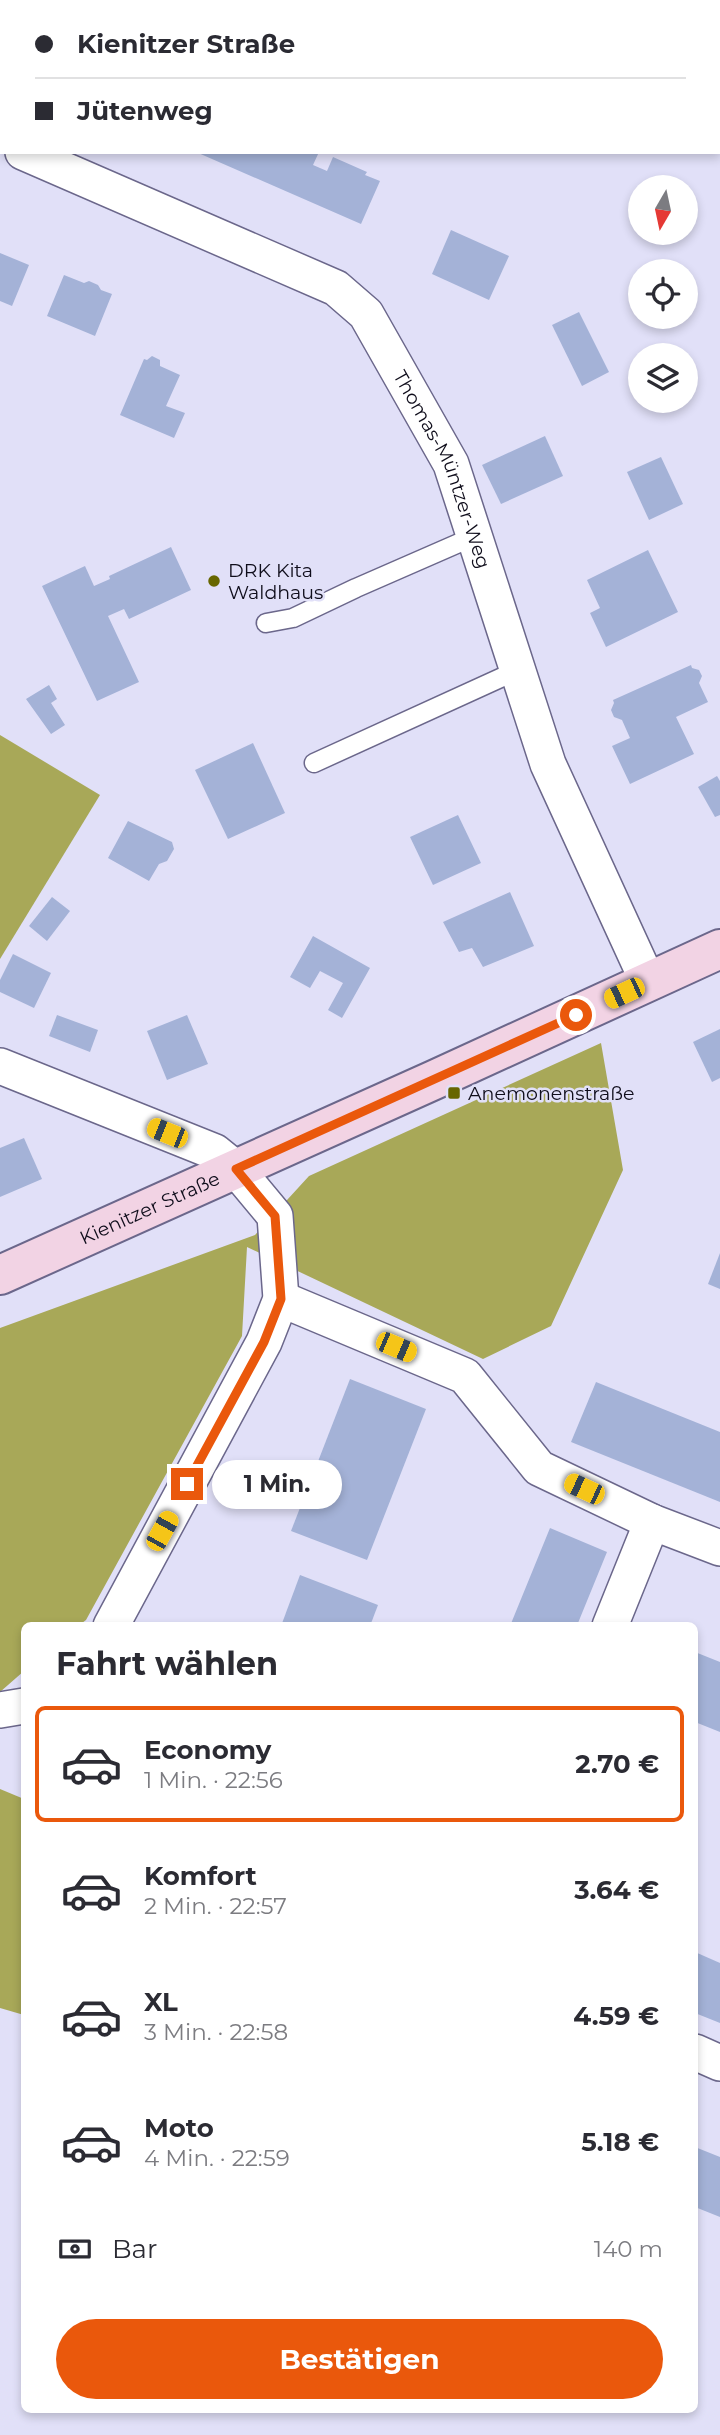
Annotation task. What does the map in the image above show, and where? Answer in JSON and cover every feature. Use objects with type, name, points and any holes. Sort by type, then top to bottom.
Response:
[{"type":"street","name":"Thomas-Müntzer-Weg","points":[[28,154],[336,288],[366,314],[451,464],[548,764],[648,982]]},
{"type":"street","name":"Kienitzer Straße","points":[[0,1275],[720,949]]},
{"type":"street","points":[[0,1066],[215,1152],[236,1169],[275,1216],[281,1299],[264,1342],[112,1622]]},
{"type":"street","points":[[281,1299],[465,1376],[539,1468],[652,1522],[720,1548]]},
{"type":"street","points":[[612,1622],[652,1522]]},
{"type":"street","points":[[0,1710],[21,1706]]},
{"type":"street","points":[[698,2053],[720,2063]]},
{"type":"lane","points":[[266,623],[293,618],[475,536]]},
{"type":"lane","points":[[314,763],[518,670]]},
{"type":"shaded area","points":[[0,735],[100,795],[0,959]]},
{"type":"shaded area","points":[[601,1043],[623,1170],[551,1326],[483,1359],[247,1247],[242,1336],[86,1620],[21,1622],[21,1674],[0,1692],[0,1328],[255,1235],[309,1176]]},
{"type":"shaded area","points":[[0,1789],[21,1798],[21,2014],[0,2008]]},
{"type":"building","points":[[201,154],[318,154],[313,165],[327,171],[333,157],[367,172],[365,175],[380,181],[361,224]]},
{"type":"building","points":[[451,230],[509,256],[489,300],[432,274]]},
{"type":"building","points":[[0,253],[29,265],[12,306],[0,301]]},
{"type":"building","points":[[64,275],[84,283],[89,281],[112,294],[95,336],[47,316]]},
{"type":"building","points":[[579,312],[609,372],[582,386],[552,325]]},
{"type":"building","points":[[152,356],[160,360],[160,366],[180,375],[166,406],[185,413],[174,438],[120,415],[144,359]]},
{"type":"building","points":[[545,436],[563,476],[501,504],[482,465]]},
{"type":"building","points":[[661,457],[683,504],[649,520],[627,472]]},
{"type":"building","points":[[171,547],[191,590],[129,619],[124,609],[108,616],[139,682],[97,701],[42,586],[85,566],[94,586],[110,579],[109,576]]},
{"type":"building","points":[[648,550],[678,612],[606,647],[590,613],[600,608],[587,580]]},
{"type":"building","points":[[691,665],[699,670],[702,676],[699,683],[708,702],[676,717],[694,754],[630,784],[612,746],[630,738],[622,720],[614,717],[611,710],[613,700]]},
{"type":"building","points":[[49,685],[57,699],[51,703],[65,725],[51,734],[26,699]]},
{"type":"building","points":[[253,743],[285,813],[228,839],[195,770]]},
{"type":"building","points":[[717,776],[720,781],[720,815],[715,817],[698,787]]},
{"type":"building","points":[[458,815],[481,863],[433,885],[410,837]]},
{"type":"building","points":[[128,821],[172,842],[174,849],[167,861],[159,864],[149,881],[108,858]]},
{"type":"building","points":[[510,892],[534,946],[483,967],[472,948],[459,952],[443,922]]},
{"type":"building","points":[[52,897],[70,911],[47,941],[29,926]]},
{"type":"building","points":[[313,936],[370,968],[342,1018],[328,1010],[343,983],[320,971],[310,988],[290,977]]},
{"type":"building","points":[[13,954],[51,973],[34,1008],[0,992],[0,980]]},
{"type":"building","points":[[57,1015],[98,1030],[90,1052],[49,1036]]},
{"type":"building","points":[[187,1015],[208,1064],[167,1080],[147,1031]]},
{"type":"building","points":[[720,1029],[720,1078],[712,1082],[693,1042]]},
{"type":"building","points":[[24,1138],[42,1179],[0,1197],[0,1148]]},
{"type":"building","points":[[720,1253],[720,1289],[708,1284]]},
{"type":"building","points":[[350,1379],[426,1409],[367,1560],[291,1531]]},
{"type":"building","points":[[596,1382],[720,1432],[720,1502],[571,1442]]},
{"type":"building","points":[[550,1528],[607,1552],[579,1622],[512,1622]]},
{"type":"building","points":[[300,1575],[378,1605],[372,1622],[282,1622]]},
{"type":"building","points":[[698,1653],[720,1662],[720,1732],[698,1723]]},
{"type":"building","points":[[698,1953],[720,1963],[720,2023],[698,2014]]},
{"type":"building","points":[[698,2148],[720,2157],[720,2217],[698,2208]]},
{"type":"place","name":"DRK Kita Waldhaus","points":[[214,581]]},
{"type":"place","name":"Anemonenstraße","points":[[454,1093]]},
{"type":"route","points":[[187,1484],[264,1342],[281,1299],[275,1216],[236,1169],[576,1015]]}]
